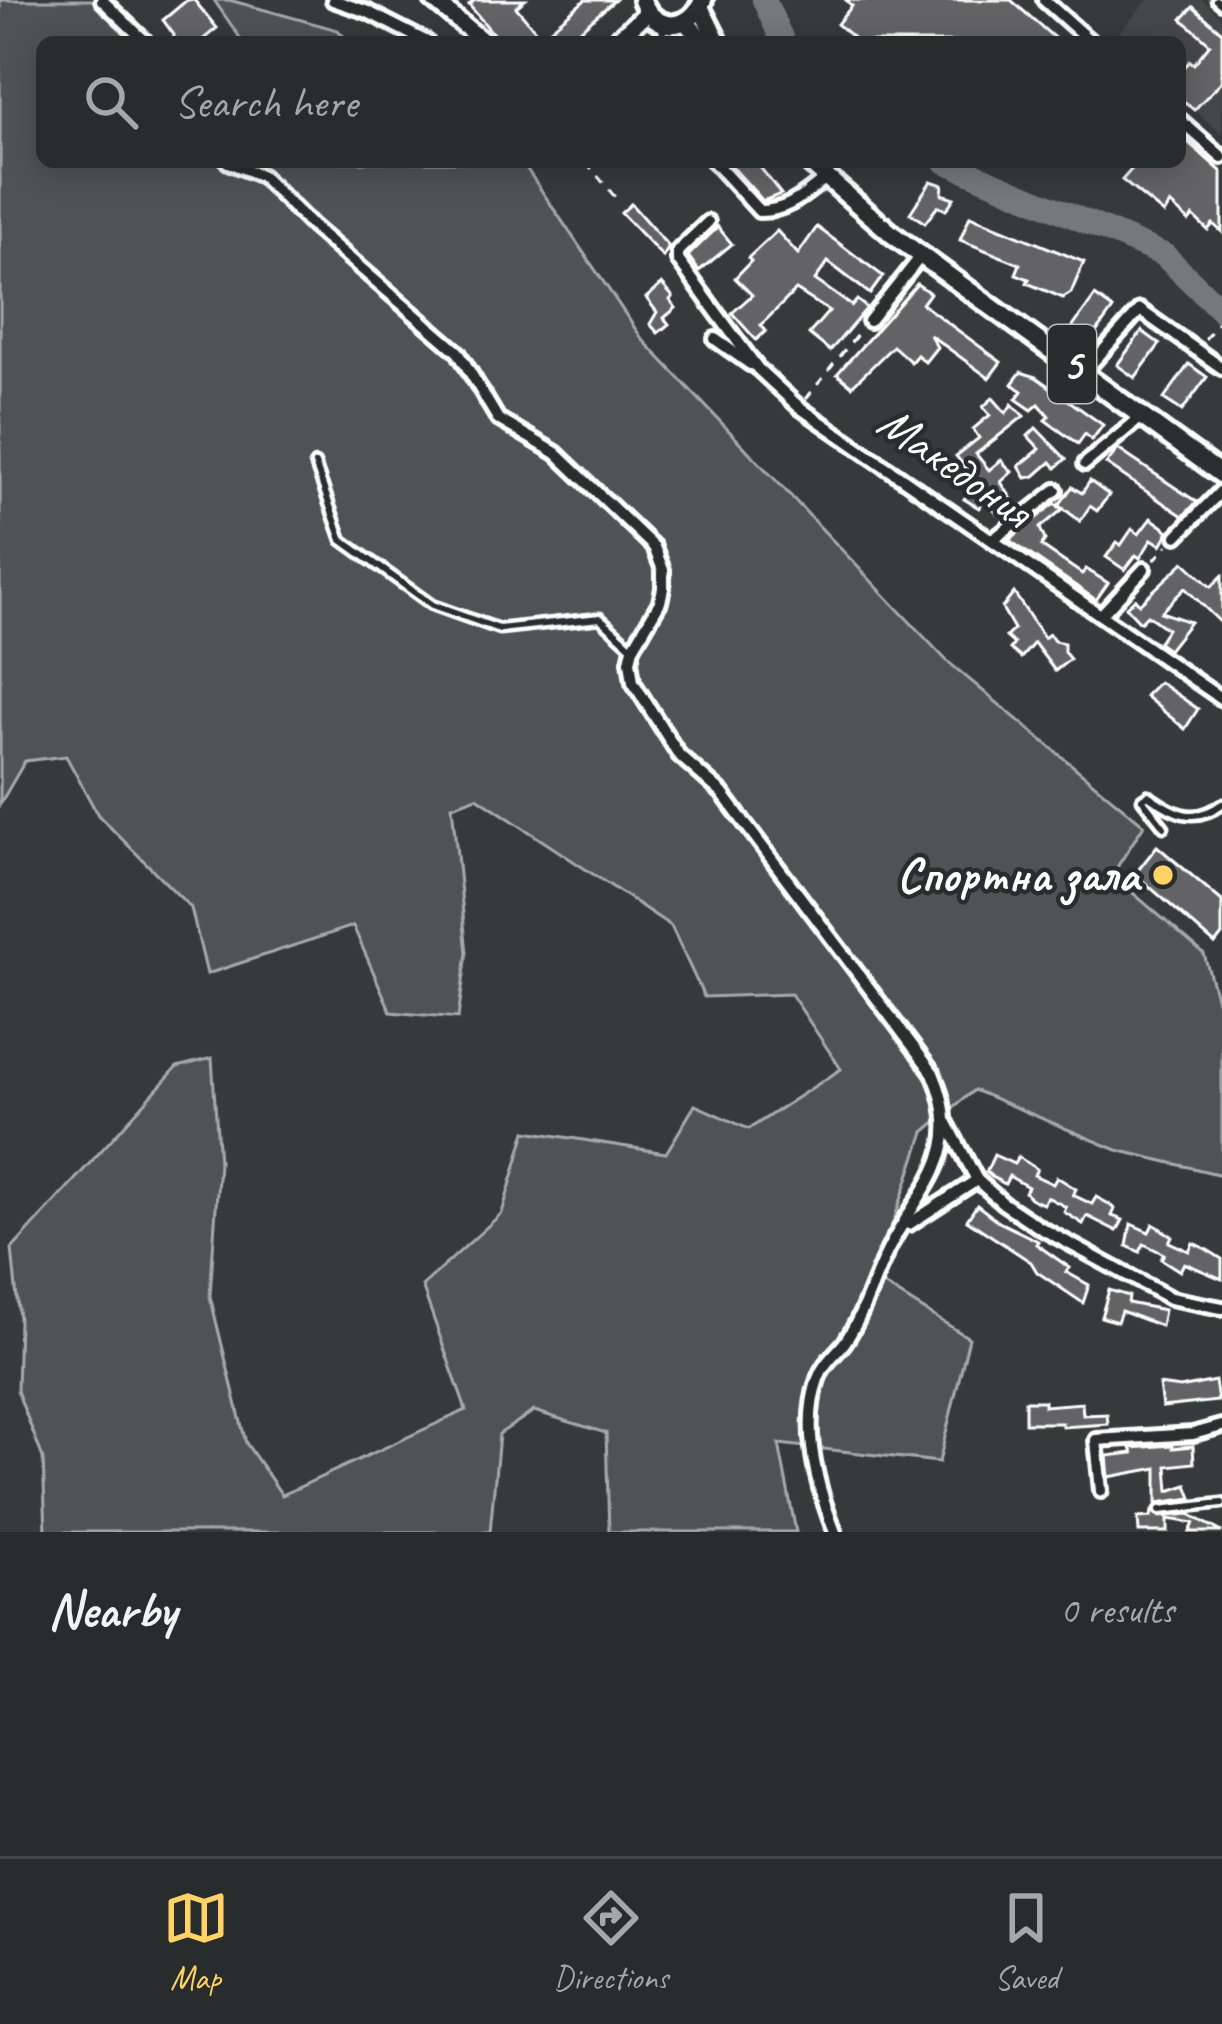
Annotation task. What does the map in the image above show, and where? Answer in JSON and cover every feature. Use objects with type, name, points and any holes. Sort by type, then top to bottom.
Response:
[{"type":"main road","points":[[433,0],[477,36]]},
{"type":"main road","points":[[686,22],[701,4],[715,36]]},
{"type":"main road","points":[[625,36],[654,20],[686,22],[699,36]]},
{"type":"main road","name":"5","points":[[815,168],[921,256],[1222,475]]},
{"type":"street","points":[[102,0],[140,36]]},
{"type":"street","points":[[333,0],[368,11],[416,36]]},
{"type":"street","points":[[1044,0],[1084,36]]},
{"type":"street","points":[[1186,125],[1222,157]]},
{"type":"street","points":[[243,168],[262,176],[312,226],[458,352],[498,419],[556,453],[654,547],[663,588],[633,648],[633,682],[679,755],[722,793],[933,1073],[946,1120],[976,1180],[1039,1227],[1171,1298],[1222,1307]]},
{"type":"street","points":[[719,168],[758,211],[794,203],[826,178]]},
{"type":"street","name":"Македония","points":[[708,222],[678,251],[678,260],[758,369],[800,407],[1219,693]]},
{"type":"street","points":[[869,321],[921,256]]},
{"type":"street","points":[[1084,373],[1140,310],[1222,368]]},
{"type":"street","points":[[715,339],[758,369]]},
{"type":"street","points":[[1085,464],[1142,417]]},
{"type":"street","points":[[994,539],[1056,490]]},
{"type":"street","points":[[1177,536],[1222,490]]},
{"type":"street","points":[[1101,615],[1144,569]]},
{"type":"street","points":[[835,1532],[815,1476],[816,1383],[855,1324],[902,1228],[934,1178],[947,1138],[946,1120]]},
{"type":"street","points":[[902,1228],[976,1180]]},
{"type":"street","points":[[1101,1491],[1096,1440],[1193,1434],[1222,1426]]},
{"type":"lane","points":[[315,464],[342,540],[432,605],[499,629],[600,618],[633,648]]},
{"type":"lane","points":[[1165,827],[1142,799],[1148,795],[1177,815],[1206,814],[1222,803]]},
{"type":"lane","points":[[1160,1510],[1222,1503]]},
{"type":"path","points":[[591,168],[620,203]]},
{"type":"path","points":[[1198,350],[1221,318]]},
{"type":"path","points":[[800,407],[869,321]]},
{"type":"path","points":[[1144,569],[1177,536]]},
{"type":"shaded area","points":[[0,0],[102,0],[140,36],[36,36],[36,168],[526,168],[643,340],[947,661],[1144,825],[1112,875],[1204,954],[1222,1018],[1222,1175],[1117,1150],[974,1090],[924,1132],[874,1279],[969,1338],[939,1462],[779,1444],[796,1532],[609,1532],[606,1433],[534,1411],[499,1434],[490,1532],[46,1532],[43,1458],[17,1391],[19,1319],[12,1249],[177,1067],[212,1058],[219,1163],[210,1296],[246,1443],[282,1495],[466,1410],[422,1286],[502,1213],[526,1131],[666,1153],[695,1105],[749,1129],[841,1069],[791,994],[704,997],[671,926],[477,797],[452,806],[467,953],[458,1018],[391,1012],[353,926],[207,974],[191,908],[98,815],[66,756],[25,761],[0,804]]},
{"type":"shaded area","points":[[214,0],[338,30],[344,36],[239,36]]},
{"type":"shaded area","points":[[1148,0],[1202,0],[1222,18],[1222,134],[1186,103],[1186,36],[1116,36]]},
{"type":"building","points":[[187,0],[194,0],[217,28],[207,36],[174,36],[163,20]]},
{"type":"building","points":[[475,0],[525,0],[516,7],[540,36],[495,36],[469,5]]},
{"type":"building","points":[[585,0],[615,0],[573,36],[542,36]]},
{"type":"building","points":[[846,0],[1011,0],[1052,36],[851,36],[837,24],[852,6]]},
{"type":"building","points":[[1193,7],[1222,32],[1222,81],[1194,110],[1186,103],[1186,65],[1190,61],[1194,64],[1210,44],[1182,19]]},
{"type":"building","points":[[1186,140],[1222,172],[1222,232],[1213,224],[1208,230],[1193,216],[1189,221],[1170,204],[1164,214],[1122,180],[1133,168],[1186,168]]},
{"type":"building","points":[[733,168],[761,168],[781,194],[763,201]]},
{"type":"building","points":[[931,181],[943,185],[942,194],[954,198],[946,210],[938,206],[925,223],[910,213]]},
{"type":"building","points":[[631,204],[669,247],[663,257],[621,213]]},
{"type":"building","points":[[970,216],[1084,262],[1071,293],[1063,298],[1027,283],[1029,279],[1016,274],[1020,264],[960,240]]},
{"type":"building","points":[[718,227],[732,244],[699,271],[688,256]]},
{"type":"building","points":[[817,227],[883,276],[870,294],[828,262],[815,280],[852,306],[857,300],[867,308],[830,351],[809,334],[829,311],[796,290],[761,325],[766,331],[756,340],[732,313],[752,295],[735,278],[751,261],[748,258],[777,231],[798,254]]},
{"type":"building","points":[[662,284],[676,308],[664,318],[669,324],[658,333],[650,324],[657,312],[646,298]]},
{"type":"building","points":[[917,284],[930,293],[922,304],[1001,362],[989,378],[930,335],[937,347],[925,362],[917,355],[911,362],[893,346],[852,386],[837,374]]},
{"type":"building","points":[[1095,296],[1113,309],[1088,344],[1070,331]]},
{"type":"building","points":[[1142,331],[1160,344],[1135,378],[1117,365]]},
{"type":"building","points":[[1189,364],[1207,377],[1182,411],[1164,399]]},
{"type":"building","points":[[1021,372],[1036,377],[1103,425],[1092,440],[1085,434],[1078,444],[1045,420],[1049,416],[1039,404],[1032,410],[1016,399],[1022,391],[1012,384]]},
{"type":"building","points":[[993,398],[1006,413],[1012,404],[1024,416],[976,454],[989,470],[1001,460],[1012,472],[1001,482],[1015,504],[998,515],[985,499],[979,508],[964,499],[977,482],[956,456],[979,438],[973,429],[990,415],[983,407]]},
{"type":"building","points":[[1036,428],[1066,459],[1056,468],[1051,462],[1026,478],[1019,466],[1040,449],[1028,436]]},
{"type":"building","points":[[1118,449],[1197,502],[1183,516],[1162,502],[1106,464]]},
{"type":"building","points":[[1090,481],[1109,495],[1097,511],[1090,506],[1080,521],[1059,505],[1072,487],[1082,493]]},
{"type":"building","points":[[1055,503],[1062,510],[1040,528],[1045,540],[1041,546],[1082,574],[1086,569],[1108,583],[1096,600],[1009,540]]},
{"type":"building","points":[[1151,518],[1169,531],[1161,545],[1152,539],[1125,570],[1106,557],[1132,529],[1139,534]]},
{"type":"building","points":[[1184,562],[1211,587],[1222,576],[1222,624],[1185,588],[1161,612],[1190,622],[1168,650],[1158,643],[1167,629],[1147,615],[1140,622],[1126,607],[1135,599],[1139,604]]},
{"type":"building","points":[[1014,593],[1044,638],[1049,634],[1064,643],[1070,659],[1055,671],[1034,643],[1021,658],[1010,649],[1014,644],[1006,637],[1014,629],[1002,608]]},
{"type":"building","points":[[1159,682],[1198,709],[1185,729],[1145,696]]},
{"type":"building","points":[[1157,846],[1222,901],[1222,935],[1215,944],[1135,874]]},
{"type":"building","points":[[994,1155],[1014,1164],[1018,1157],[1037,1169],[1034,1175],[1053,1184],[1057,1177],[1076,1189],[1073,1195],[1092,1204],[1096,1197],[1109,1204],[1115,1209],[1112,1216],[1123,1220],[1117,1231],[1087,1216],[1083,1224],[1047,1197],[1043,1204],[1030,1198],[1025,1192],[1028,1187],[1009,1176],[1005,1184],[992,1177],[986,1172]]},
{"type":"building","points":[[977,1205],[1038,1241],[1070,1268],[1066,1272],[1089,1285],[1083,1303],[967,1220]]},
{"type":"building","points":[[1131,1224],[1149,1232],[1153,1224],[1172,1236],[1169,1242],[1189,1251],[1193,1243],[1206,1249],[1222,1259],[1222,1279],[1184,1263],[1180,1271],[1161,1259],[1164,1254],[1144,1244],[1140,1252],[1127,1246]]},
{"type":"building","points":[[1109,1290],[1129,1296],[1128,1303],[1164,1310],[1161,1326],[1121,1311],[1117,1322],[1101,1317]]},
{"type":"building","points":[[1215,1381],[1218,1401],[1162,1407],[1159,1385],[1180,1388]]},
{"type":"building","points":[[1025,1401],[1044,1401],[1044,1406],[1082,1403],[1083,1415],[1107,1414],[1108,1424],[1025,1423]]},
{"type":"building","points":[[1193,1446],[1194,1463],[1167,1466],[1169,1491],[1187,1485],[1192,1498],[1157,1503],[1157,1468],[1109,1477],[1107,1456],[1133,1453],[1131,1448]]},
{"type":"building","points":[[1152,1511],[1160,1517],[1189,1514],[1222,1532],[1190,1532],[1194,1523],[1168,1519],[1168,1532],[1139,1532],[1138,1518],[1151,1517]]},
{"type":"waterway","points":[[764,0],[780,36]]},
{"type":"waterway","points":[[960,168],[1164,255],[1222,311]]},
{"type":"place","name":"Спортна зала","points":[[1163,875]]}]
